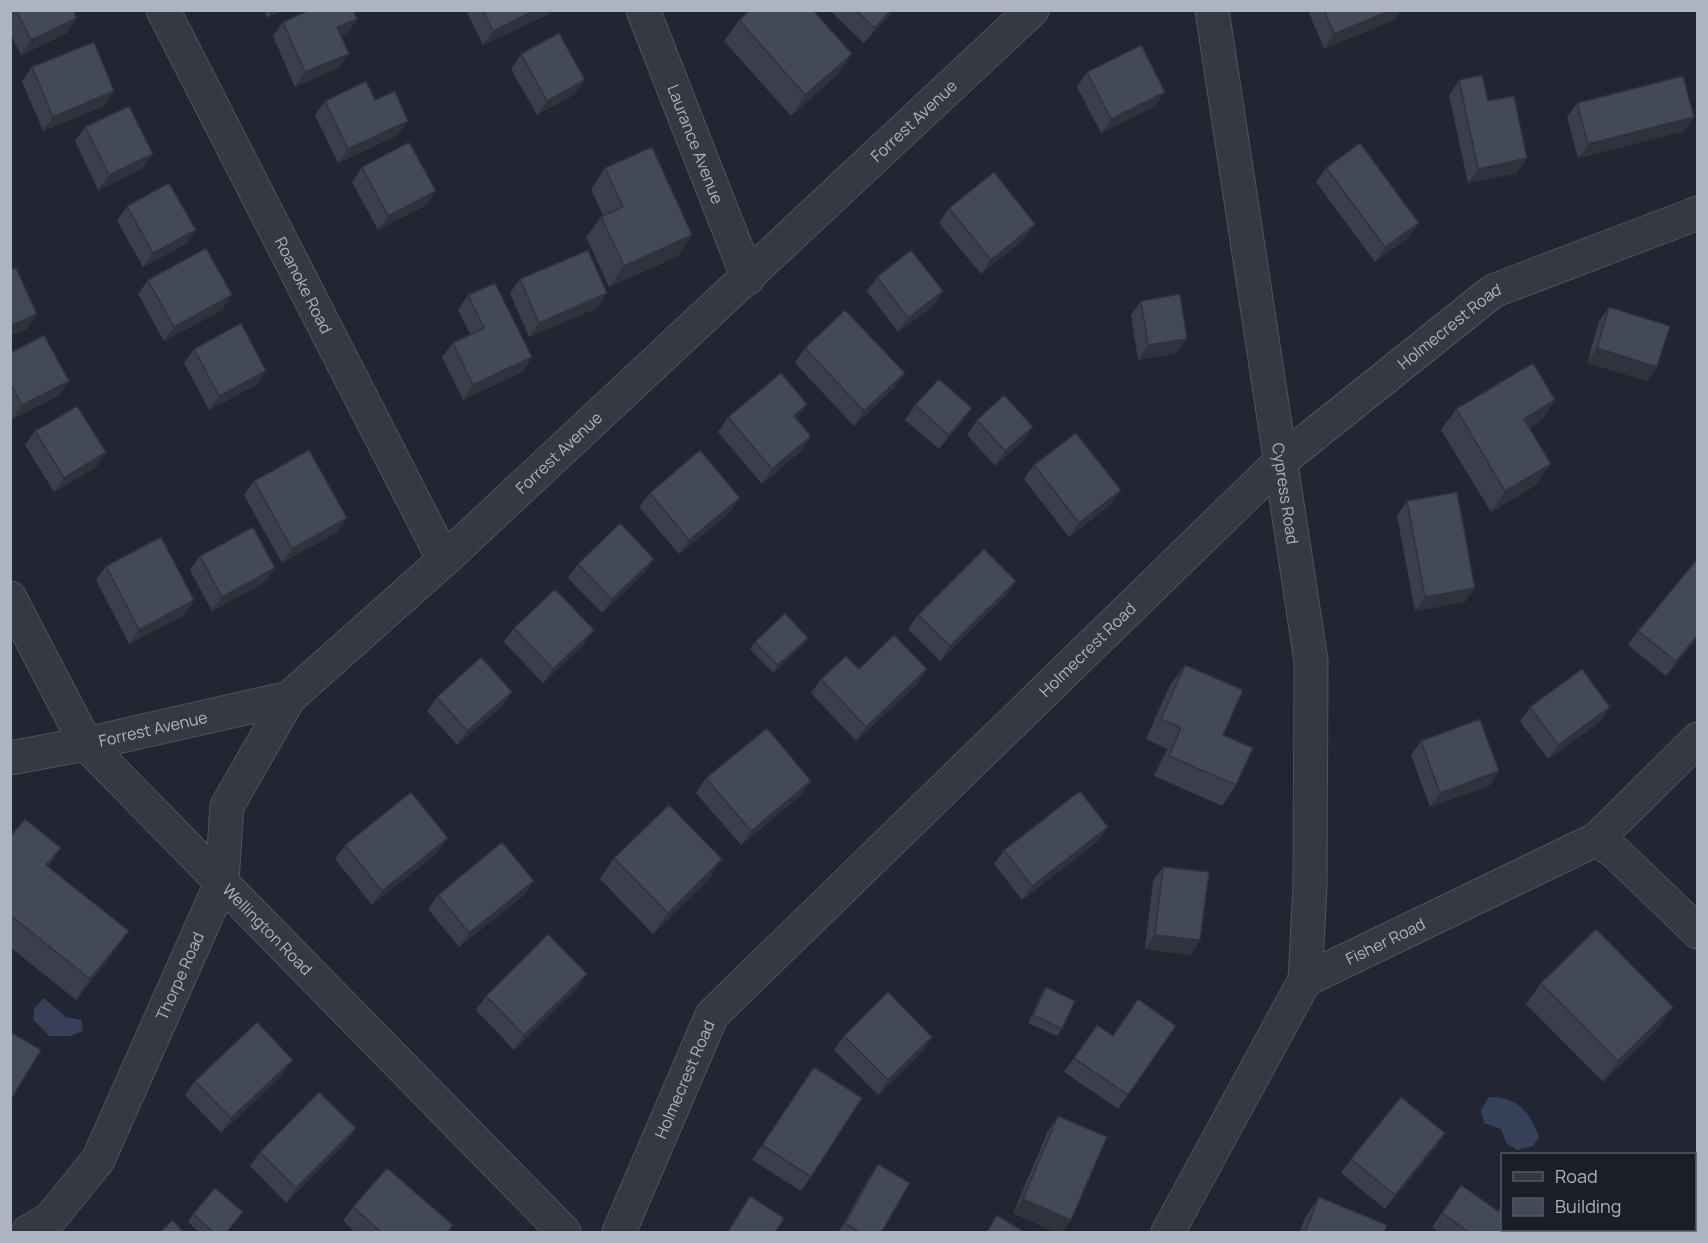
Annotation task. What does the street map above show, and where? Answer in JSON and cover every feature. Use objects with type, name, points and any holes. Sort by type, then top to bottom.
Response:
[{"type":"street","name":"Roanoke Road","points":[[163,10],[444,560]]},
{"type":"street","name":"Laurance Avenue","points":[[643,10],[748,278]]},
{"type":"street","name":"Forrest Avenue","points":[[10,758],[86,744],[289,698],[444,560],[1032,10]]},
{"type":"street","name":"Cypress Road","points":[[1212,10],[1311,661],[1310,887],[1305,980]]},
{"type":"street","name":"Holmecrest Road","points":[[619,1233],[712,1015],[1281,461],[1493,291],[1698,213]]},
{"type":"street","name":"Wellington Road","points":[[10,598],[86,744],[564,1233]]},
{"type":"street","name":"Thorpe Road","points":[[28,1233],[50,1218],[98,1160],[222,881],[227,806],[289,698]]},
{"type":"street","name":"Fisher Road","points":[[1305,980],[1597,839],[1698,739]]},
{"type":"street","points":[[1597,839],[1617,854],[1698,932]]},
{"type":"street","points":[[1168,1233],[1305,980]]},
{"type":"water","points":[[44,998],[66,1017],[81,1020],[83,1031],[70,1036],[49,1036],[33,1019],[34,1009]]},
{"type":"water","points":[[1489,1097],[1508,1099],[1522,1108],[1539,1137],[1533,1146],[1517,1150],[1506,1143],[1501,1129],[1484,1123],[1481,1110]]},
{"type":"building","points":[[16,10],[73,10],[77,18],[31,40]]},
{"type":"building","points":[[310,10],[353,10],[357,19],[337,27],[349,54],[305,72],[283,22]]},
{"type":"building","points":[[483,10],[535,10],[493,31]]},
{"type":"building","points":[[750,10],[813,10],[852,54],[805,95],[739,20]]},
{"type":"building","points":[[855,10],[891,10],[875,28]]},
{"type":"building","points":[[1324,10],[1392,10],[1334,34]]},
{"type":"building","points":[[559,33],[585,80],[547,101],[521,54]]},
{"type":"building","points":[[94,42],[114,91],[53,117],[32,67]]},
{"type":"building","points":[[1141,45],[1165,92],[1111,119],[1087,72]]},
{"type":"building","points":[[1482,75],[1488,101],[1514,96],[1527,158],[1478,169],[1459,80]]},
{"type":"building","points":[[1683,76],[1694,117],[1588,144],[1577,103]]},
{"type":"building","points":[[366,81],[375,100],[395,91],[408,121],[348,149],[325,101]]},
{"type":"building","points":[[129,106],[153,154],[109,175],[85,127]]},
{"type":"building","points":[[409,142],[436,191],[388,216],[362,167]]},
{"type":"building","points":[[1360,143],[1419,223],[1385,247],[1326,168]]},
{"type":"building","points":[[652,147],[692,235],[624,266],[601,217],[623,207],[605,168]]},
{"type":"building","points":[[994,172],[1035,224],[991,260],[949,208]]},
{"type":"building","points":[[169,183],[196,230],[153,253],[127,206]]},
{"type":"building","points":[[206,248],[232,295],[174,327],[148,280]]},
{"type":"building","points":[[588,250],[607,293],[539,323],[520,279]]},
{"type":"building","points":[[911,250],[943,291],[908,318],[877,277]]},
{"type":"building","points":[[16,268],[37,314],[10,326],[10,270]]},
{"type":"building","points":[[495,283],[532,357],[473,385],[453,343],[484,328],[468,295]]},
{"type":"building","points":[[1180,294],[1187,339],[1148,345],[1141,301]]},
{"type":"building","points":[[1609,307],[1670,326],[1657,367],[1597,348]]},
{"type":"building","points":[[845,310],[905,373],[864,411],[805,348]]},
{"type":"building","points":[[241,323],[266,371],[219,396],[194,349]]},
{"type":"building","points":[[44,335],[69,381],[22,405],[10,383],[10,353]]},
{"type":"building","points":[[1533,363],[1555,400],[1524,419],[1551,464],[1505,491],[1456,409]]},
{"type":"building","points":[[781,373],[807,404],[794,416],[811,436],[772,469],[728,417]]},
{"type":"building","points":[[939,379],[972,408],[949,435],[915,405]]},
{"type":"building","points":[[1004,395],[1033,427],[1005,451],[977,420]]},
{"type":"building","points":[[77,406],[106,452],[64,478],[35,431]]},
{"type":"building","points":[[1076,433],[1121,490],[1079,523],[1034,465]]},
{"type":"building","points":[[309,450],[347,518],[292,549],[254,481]]},
{"type":"building","points":[[700,450],[740,498],[689,540],[650,493]]},
{"type":"building","points":[[1457,492],[1475,588],[1425,597],[1407,501]]},
{"type":"building","points":[[620,523],[654,559],[612,599],[578,564]]},
{"type":"building","points":[[253,527],[275,568],[222,597],[200,556]]},
{"type":"building","points":[[161,537],[194,600],[139,630],[106,566]]},
{"type":"building","points":[[984,549],[1016,581],[950,646],[918,615]]},
{"type":"building","points":[[1698,558],[1698,635],[1676,661],[1638,631]]},
{"type":"building","points":[[555,589],[594,630],[553,669],[514,628]]},
{"type":"building","points":[[785,613],[808,638],[778,665],[755,642]]},
{"type":"building","points":[[894,635],[927,669],[866,727],[821,679],[846,656],[859,669]]},
{"type":"building","points":[[481,657],[512,692],[467,731],[437,697]]},
{"type":"building","points":[[1185,665],[1243,690],[1223,735],[1253,748],[1236,785],[1169,756],[1181,728],[1161,719]]},
{"type":"building","points":[[1582,669],[1610,707],[1558,745],[1530,707]]},
{"type":"building","points":[[1480,719],[1499,771],[1440,793],[1421,741]]},
{"type":"building","points":[[767,728],[811,781],[751,831],[706,778]]},
{"type":"building","points":[[1080,791],[1108,827],[1032,886],[1004,850]]},
{"type":"building","points":[[411,792],[448,838],[382,891],[345,845]]},
{"type":"building","points":[[669,805],[722,859],[668,913],[614,858]]},
{"type":"building","points":[[25,819],[61,848],[46,865],[129,931],[90,979],[10,915],[10,837]]},
{"type":"building","points":[[502,842],[534,881],[469,933],[438,895]]},
{"type":"building","points":[[1163,867],[1209,872],[1200,940],[1155,935]]},
{"type":"building","points":[[1596,929],[1673,1007],[1618,1061],[1541,983]]},
{"type":"building","points":[[548,934],[587,974],[524,1035],[486,996]]},
{"type":"building","points":[[1046,987],[1075,1001],[1062,1029],[1033,1015]]},
{"type":"building","points":[[888,992],[932,1037],[888,1080],[844,1036]]},
{"type":"building","points":[[1138,999],[1176,1026],[1128,1095],[1074,1058],[1097,1025],[1113,1036]]},
{"type":"building","points":[[257,1022],[293,1060],[231,1118],[195,1081]]},
{"type":"building","points":[[10,1032],[41,1050],[10,1101]]},
{"type":"building","points":[[814,1067],[862,1098],[811,1177],[762,1145]]},
{"type":"building","points":[[319,1092],[356,1128],[296,1188],[260,1152]]},
{"type":"building","points":[[1401,1097],[1445,1133],[1395,1195],[1351,1159]]},
{"type":"building","points":[[1058,1116],[1107,1137],[1071,1220],[1023,1199]]},
{"type":"building","points":[[878,1164],[910,1183],[881,1233],[861,1233],[845,1223]]},
{"type":"building","points":[[1698,1166],[1698,1188],[1696,1186]]},
{"type":"building","points":[[387,1168],[453,1225],[447,1233],[382,1233],[353,1207]]},
{"type":"building","points":[[1461,1185],[1498,1211],[1501,1207],[1501,1231],[1530,1231],[1529,1233],[1470,1233],[1442,1213]]},
{"type":"building","points":[[215,1188],[243,1212],[226,1233],[214,1233],[193,1214]]},
{"type":"building","points":[[750,1196],[784,1218],[775,1233],[727,1233]]},
{"type":"building","points":[[1319,1197],[1387,1225],[1384,1233],[1305,1233]]},
{"type":"building","points":[[997,1215],[1026,1233],[986,1233]]},
{"type":"building","points":[[173,1220],[184,1233],[159,1233]]}]
